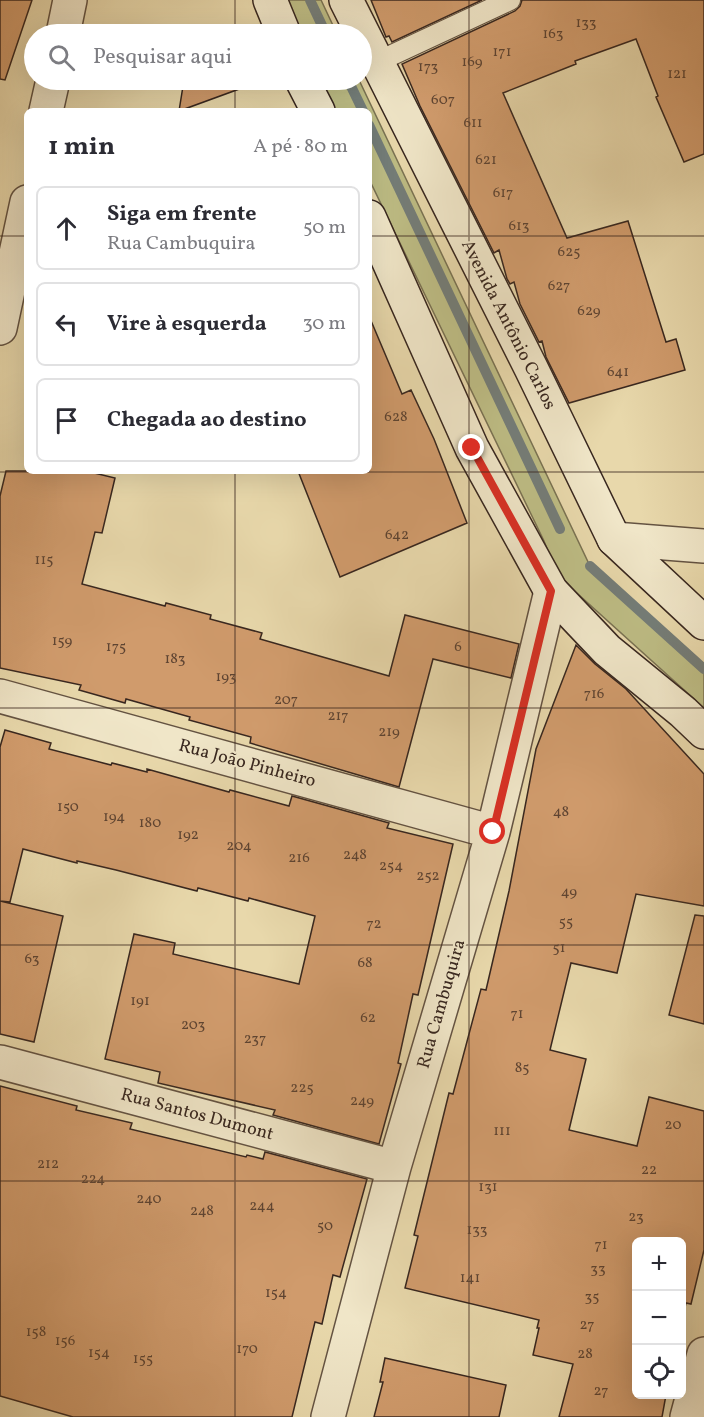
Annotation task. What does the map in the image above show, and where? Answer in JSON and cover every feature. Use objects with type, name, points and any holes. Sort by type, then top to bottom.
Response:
[{"type":"street","points":[[65,24],[70,0]]},
{"type":"street","points":[[270,0],[280,24]]},
{"type":"street","name":"Avenida Antônio Carlos","points":[[346,0],[358,24]]},
{"type":"street","name":"Avenida Antônio Carlos","points":[[372,52],[614,539],[704,623]]},
{"type":"street","points":[[47,108],[51,90]]},
{"type":"street","points":[[307,90],[316,108]]},
{"type":"street","points":[[0,328],[24,216]]},
{"type":"street","points":[[372,224],[472,448],[551,591],[607,650],[704,732]]},
{"type":"street","points":[[614,539],[704,546]]},
{"type":"street","name":"Rua Cambuquira","points":[[328,1417],[394,1167],[493,832],[551,591]]},
{"type":"street","name":"Rua João Pinheiro","points":[[0,696],[493,832]]},
{"type":"street","name":"Rua Santos Dumont","points":[[0,1062],[394,1167]]},
{"type":"street","points":[[687,1417],[704,1354]]},
{"type":"lane","points":[[377,62],[510,0]]},
{"type":"shaded area","points":[[283,0],[321,0],[332,24],[295,24]]},
{"type":"shaded area","points":[[326,90],[364,90],[590,566],[704,668],[704,708],[558,576],[544,541],[372,185],[372,108],[335,108]]},
{"type":"building","points":[[0,0],[32,0],[5,80],[0,79]]},
{"type":"building","points":[[371,0],[482,0],[392,42],[389,36],[386,37]]},
{"type":"building","points":[[522,0],[704,0],[704,154],[684,162],[656,97],[658,96],[636,39],[575,61],[576,64],[503,93],[567,238],[628,221],[666,342],[676,339],[685,370],[569,403],[546,357],[542,341],[539,342],[520,304],[514,282],[510,284],[507,279],[499,250],[494,253],[420,106],[402,64],[515,11]]},
{"type":"building","points":[[182,90],[237,90],[187,108],[179,108]]},
{"type":"building","points":[[372,323],[402,394],[411,390],[434,439],[467,523],[340,577],[299,474],[372,474]]},
{"type":"building","points":[[6,471],[24,471],[24,474],[98,474],[115,478],[102,533],[95,532],[82,584],[165,606],[166,603],[211,615],[210,619],[262,633],[260,639],[389,676],[405,615],[519,644],[511,678],[433,659],[399,787],[250,743],[251,737],[189,720],[190,717],[126,699],[125,703],[79,690],[81,685],[0,668],[0,496]]},
{"type":"building","points":[[576,645],[626,689],[704,774],[704,906],[636,894],[617,973],[571,963],[550,1050],[586,1059],[569,1130],[637,1146],[649,1097],[704,1111],[704,1250],[691,1304],[686,1303],[686,1237],[632,1237],[632,1399],[665,1399],[662,1417],[559,1417],[573,1364],[533,1355],[539,1320],[405,1288],[418,1236],[414,1235],[449,1093],[453,1094],[481,989],[486,990],[509,891],[536,749]]},
{"type":"building","points":[[5,730],[51,743],[49,749],[111,765],[112,763],[147,772],[147,769],[289,806],[292,796],[389,823],[387,828],[453,844],[418,995],[413,994],[398,1063],[401,1064],[379,1144],[273,1115],[275,1110],[158,1083],[160,1072],[105,1059],[134,934],[175,943],[173,954],[299,984],[315,916],[249,898],[248,901],[198,888],[197,891],[23,849],[10,902],[0,901],[0,747]]},
{"type":"building","points":[[0,901],[63,916],[34,1042],[0,1034]]},
{"type":"building","points":[[695,915],[704,916],[704,1024],[669,1015]]},
{"type":"building","points":[[0,1086],[77,1106],[76,1110],[132,1123],[130,1129],[246,1157],[247,1155],[263,1159],[265,1152],[367,1179],[340,1277],[333,1275],[322,1324],[315,1322],[292,1417],[73,1417],[0,1396]]},
{"type":"building","points":[[385,1358],[506,1385],[499,1417],[374,1417],[383,1382],[380,1382]]},
{"type":"waterway","points":[[310,0],[321,24]]},
{"type":"waterway","points":[[353,90],[362,108]]},
{"type":"waterway","points":[[372,131],[560,529]]},
{"type":"waterway","points":[[590,566],[704,669]]},
{"type":"route","points":[[472,448],[551,591],[493,832]]}]
